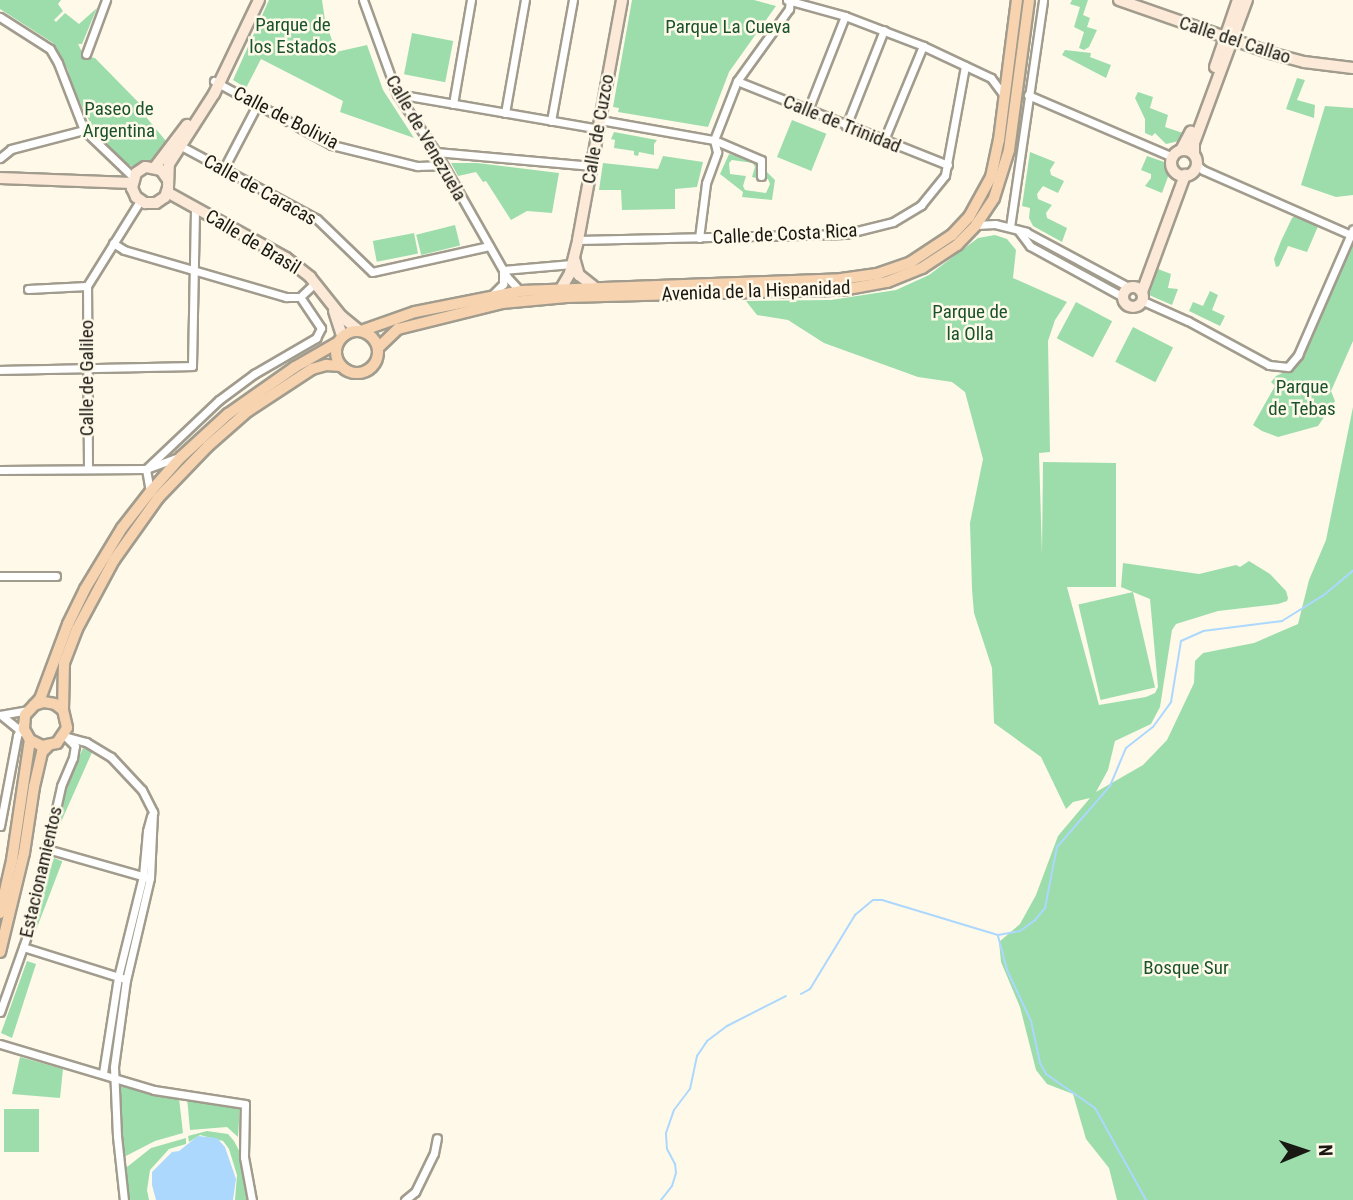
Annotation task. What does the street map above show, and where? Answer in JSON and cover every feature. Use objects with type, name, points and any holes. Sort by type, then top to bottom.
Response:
[{"type":"main road","name":"Avenida de la Hispanidad","points":[[359,330],[415,312],[521,291],[593,286],[841,279],[877,274],[911,262],[953,235],[970,217],[984,194],[995,162],[1017,0]]},
{"type":"main road","name":"Avenida de la Hispanidad","points":[[378,348],[398,329],[516,301],[865,287],[922,268],[957,245],[976,225],[994,198],[1007,157],[1029,0]]},
{"type":"main road","points":[[0,913],[12,860],[23,733],[31,707],[42,694],[68,624],[85,589],[122,528],[149,492],[181,457],[250,396],[340,339],[359,330],[372,337],[378,348],[376,362],[366,372],[352,373],[341,366],[326,365],[312,369],[248,411],[208,446],[158,498],[114,561],[77,629],[65,663],[63,710],[67,728],[63,736],[42,752],[24,853],[0,952]]},
{"type":"main road","points":[[340,339],[336,355],[341,366]]},
{"type":"main road","points":[[31,707],[44,702],[63,710]]},
{"type":"main road","points":[[23,733],[48,746]]},
{"type":"street","points":[[86,54],[106,0]]},
{"type":"street","points":[[0,18],[40,40],[54,55],[84,130],[132,180],[133,193],[140,201],[156,203],[167,192],[169,164],[217,83],[257,0]]},
{"type":"street","name":"Calle de Venezuela","points":[[363,0],[397,94],[436,152],[503,271],[513,286],[521,291]]},
{"type":"street","points":[[453,104],[471,0]]},
{"type":"street","points":[[505,113],[525,0]]},
{"type":"street","points":[[551,121],[573,0]]},
{"type":"street","name":"Calle de Cuzco","points":[[562,288],[579,240],[622,0]]},
{"type":"street","points":[[699,238],[706,183],[716,152],[714,140],[737,81],[789,9],[789,0],[845,16],[923,46],[991,78],[1005,96]]},
{"type":"street","points":[[1014,228],[1028,96],[1043,0]]},
{"type":"street","name":"Calle del Callao","points":[[1119,0],[1304,62],[1353,68]]},
{"type":"street","points":[[1180,174],[1193,172],[1194,142],[1229,39],[1238,0]]},
{"type":"street","points":[[1134,293],[1180,174],[1177,154],[1247,0]]},
{"type":"street","points":[[808,110],[845,16]]},
{"type":"street","points":[[846,126],[884,30]]},
{"type":"street","points":[[884,140],[923,46]]},
{"type":"street","name":"Calle de Costa Rica","points":[[579,240],[860,232],[893,222],[921,205],[945,175],[965,66]]},
{"type":"street","points":[[991,78],[1002,75],[1009,68]]},
{"type":"street","name":"Calle de Trinidad","points":[[737,81],[948,165]]},
{"type":"street","points":[[155,167],[217,83]]},
{"type":"street","name":"Calle de Bolivia","points":[[217,83],[332,145],[417,166],[441,165]]},
{"type":"street","points":[[397,94],[551,121],[599,124],[714,140],[761,160],[761,176]]},
{"type":"street","points":[[976,225],[1014,228],[1274,367],[1288,367],[1298,355],[1352,232],[1203,170],[1195,160],[1028,96]]},
{"type":"street","points":[[223,170],[257,105]]},
{"type":"street","points":[[0,158],[11,149],[84,130]]},
{"type":"street","name":"Calle de Caracas","points":[[181,146],[317,219],[372,272],[489,246]]},
{"type":"street","points":[[436,152],[592,166]]},
{"type":"street","points":[[0,178],[132,180],[145,167],[155,167],[168,180]]},
{"type":"street","name":"Calle de Brasil","points":[[167,192],[286,258],[315,283],[359,330]]},
{"type":"street","points":[[28,289],[87,286],[140,201]]},
{"type":"street","points":[[0,370],[192,366],[195,208]]},
{"type":"street","points":[[113,243],[124,250],[286,297],[300,297],[315,283]]},
{"type":"street","points":[[492,295],[503,284],[503,271],[573,261],[579,275],[593,286]]},
{"type":"street","name":"Calle de Galileo","points":[[87,286],[88,469]]},
{"type":"street","points":[[146,468],[219,400],[254,374],[316,338],[321,328],[300,297]]},
{"type":"street","name":"Calle de Brasil","points":[[330,302],[340,339]]},
{"type":"street","points":[[0,470],[146,468],[181,457]]},
{"type":"street","points":[[146,468],[149,492]]},
{"type":"street","points":[[0,576],[56,576]]},
{"type":"street","points":[[0,715],[31,707]]},
{"type":"street","points":[[0,715],[23,733],[0,825]]},
{"type":"street","points":[[63,736],[86,742],[111,757],[142,790],[153,812],[146,877],[127,980],[115,1078],[117,1136],[124,1200]]},
{"type":"street","name":"Estacionamientos","points":[[0,1012],[23,947],[61,786],[75,746],[63,736]]},
{"type":"street","points":[[47,849],[146,877]]},
{"type":"street","points":[[103,1073],[118,977],[146,877]]},
{"type":"street","points":[[23,947],[127,980]]},
{"type":"street","points":[[0,1044],[167,1093],[245,1104],[244,1157],[252,1200]]},
{"type":"street","points":[[405,1200],[415,1192],[434,1153],[437,1138]]},
{"type":"green space","name":"Paseo de Argentina","points":[[0,0],[61,0],[58,4],[63,11],[54,20],[56,22],[65,13],[79,24],[97,8],[82,44],[78,44],[84,56],[95,58],[141,105],[146,117],[166,141],[150,161],[134,167],[123,162],[93,128],[53,43],[0,9]]},
{"type":"green space","name":"Parque de los Estados","points":[[269,0],[322,0],[325,20],[336,52],[367,45],[383,90],[414,138],[340,112],[343,101],[261,59],[246,88],[233,80]]},
{"type":"green space","name":"Parque La Cueva","points":[[632,0],[754,0],[776,6],[729,72],[708,127],[618,112],[619,108],[613,107]]},
{"type":"green space","points":[[1072,0],[1088,0],[1083,15],[1090,18],[1087,27],[1097,30],[1089,47],[1084,50],[1079,48],[1084,32],[1074,27],[1080,7],[1070,4]]},
{"type":"green space","points":[[412,33],[453,41],[445,82],[404,74]]},
{"type":"green space","points":[[1065,50],[1091,53],[1090,57],[1111,65],[1106,78],[1062,55]]},
{"type":"green space","points":[[1297,78],[1305,80],[1297,100],[1315,105],[1314,118],[1286,109]]},
{"type":"green space","points":[[1138,92],[1153,97],[1150,108],[1168,115],[1165,127],[1183,133],[1179,141],[1166,144],[1155,133],[1152,136],[1145,133],[1145,119],[1135,98]]},
{"type":"green space","points":[[1325,106],[1353,108],[1353,195],[1336,197],[1301,185]]},
{"type":"green space","points":[[792,120],[826,134],[811,171],[777,157]]},
{"type":"green space","points":[[614,132],[657,140],[654,144],[654,155],[639,152],[638,156],[634,155],[634,151],[614,148],[615,140],[611,139]]},
{"type":"green space","points":[[1030,152],[1055,162],[1050,170],[1051,175],[1064,181],[1058,193],[1043,186],[1037,194],[1038,199],[1052,205],[1046,213],[1047,218],[1067,228],[1062,242],[1033,226],[1029,218],[1030,208],[1022,206]]},
{"type":"green space","points":[[729,154],[758,162],[756,178],[752,177],[755,167],[753,163],[732,160],[729,163],[730,174],[746,176],[743,186],[745,190],[766,193],[770,184],[768,179],[762,179],[765,170],[775,180],[772,200],[742,197],[743,192],[720,174]]},
{"type":"green space","points":[[663,156],[703,162],[697,187],[675,189],[675,209],[622,210],[621,190],[599,190],[603,163],[658,169]]},
{"type":"green space","points":[[1147,156],[1167,163],[1169,174],[1162,193],[1145,186],[1151,178],[1151,174],[1141,170]]},
{"type":"green space","points":[[451,163],[477,163],[559,173],[552,213],[527,211],[511,220],[486,181],[483,182],[476,172],[458,176]]},
{"type":"green space","points":[[1298,215],[1319,224],[1307,252],[1288,246],[1279,266],[1276,267],[1274,259],[1281,241],[1292,218]]},
{"type":"green space","points":[[455,225],[460,245],[421,255],[416,235]]},
{"type":"green space","points":[[414,233],[418,254],[377,262],[373,241]]},
{"type":"green space","name":"Bosque Sur","points":[[995,235],[1007,239],[1016,250],[1013,278],[1067,302],[1055,320],[1048,341],[1050,452],[1039,453],[1042,554],[1043,462],[1116,463],[1116,587],[1067,587],[1099,705],[1146,697],[1155,693],[1158,687],[1150,599],[1121,587],[1123,563],[1199,574],[1236,565],[1240,567],[1249,561],[1270,574],[1286,591],[1288,598],[1278,604],[1218,611],[1176,624],[1172,630],[1160,707],[1151,724],[1115,741],[1108,770],[1096,792],[1143,765],[1167,740],[1194,683],[1195,661],[1203,653],[1254,643],[1298,624],[1309,580],[1326,540],[1353,407],[1353,1200],[1117,1200],[1109,1168],[1086,1139],[1073,1094],[1047,1084],[1036,1070],[1020,1007],[1001,962],[999,942],[1020,924],[1036,895],[1058,836],[1090,798],[1073,802],[1066,809],[1041,757],[994,723],[992,668],[974,613],[972,589],[970,523],[983,459],[965,392],[952,382],[918,377],[824,343],[788,320],[757,315],[746,301],[831,300],[896,290],[929,275],[978,238]]},
{"type":"green space","name":"Parque de Tebas","points":[[1353,235],[1353,341],[1331,391],[1335,401],[1318,426],[1278,437],[1262,431],[1253,425],[1275,386],[1271,382],[1276,376],[1293,368],[1299,358]]},
{"type":"green space","points":[[1158,269],[1171,274],[1168,288],[1178,289],[1172,305],[1149,295]]},
{"type":"green space","points":[[1210,291],[1218,295],[1212,310],[1225,316],[1220,326],[1189,311],[1193,302],[1203,306]]},
{"type":"green space","points":[[1076,302],[1112,321],[1093,357],[1057,338]]},
{"type":"green space","points":[[1133,327],[1173,347],[1155,382],[1115,362]]},
{"type":"green space","points":[[1133,592],[1155,687],[1100,700],[1078,605]]},
{"type":"green space","points":[[83,748],[92,752],[51,843],[42,839]]},
{"type":"green space","points":[[54,858],[62,861],[31,942],[23,939]]},
{"type":"green space","points":[[27,961],[36,964],[12,1038],[1,1033]]},
{"type":"green space","points":[[20,1057],[63,1069],[60,1098],[12,1094]]},
{"type":"green space","points":[[118,1082],[147,1093],[179,1098],[183,1133],[155,1141],[122,1158]]},
{"type":"green space","points":[[187,1098],[240,1106],[238,1137],[227,1127],[190,1130]]},
{"type":"green space","points":[[4,1109],[39,1109],[39,1152],[4,1152]]},
{"type":"green space","points":[[207,1131],[228,1134],[234,1141],[242,1156],[251,1200],[235,1200],[237,1175],[229,1149],[223,1141],[200,1135],[189,1142],[188,1136]]},
{"type":"green space","points":[[186,1138],[186,1144],[169,1149],[150,1170],[147,1190],[149,1200],[127,1200],[122,1171],[151,1148]]},
{"type":"water","points":[[198,1136],[217,1138],[225,1147],[236,1179],[233,1200],[156,1200],[152,1172],[172,1152],[179,1151]]},
{"type":"waterway","points":[[801,994],[810,989],[855,915],[873,900],[882,900],[998,935],[1020,931],[1035,920],[1045,908],[1057,847],[1110,786],[1126,748],[1153,727],[1171,702],[1181,641],[1203,631],[1282,621],[1324,595],[1353,571]]},
{"type":"waterway","points":[[998,936],[1007,970],[1031,1021],[1040,1063],[1046,1074],[1095,1108],[1146,1200]]},
{"type":"waterway","points":[[661,1200],[672,1186],[676,1173],[675,1164],[667,1149],[666,1133],[674,1110],[690,1089],[697,1056],[707,1041],[727,1026],[786,996]]},
{"type":"park label","name":"Parque de la Olla","points":[[970,323]]}]
